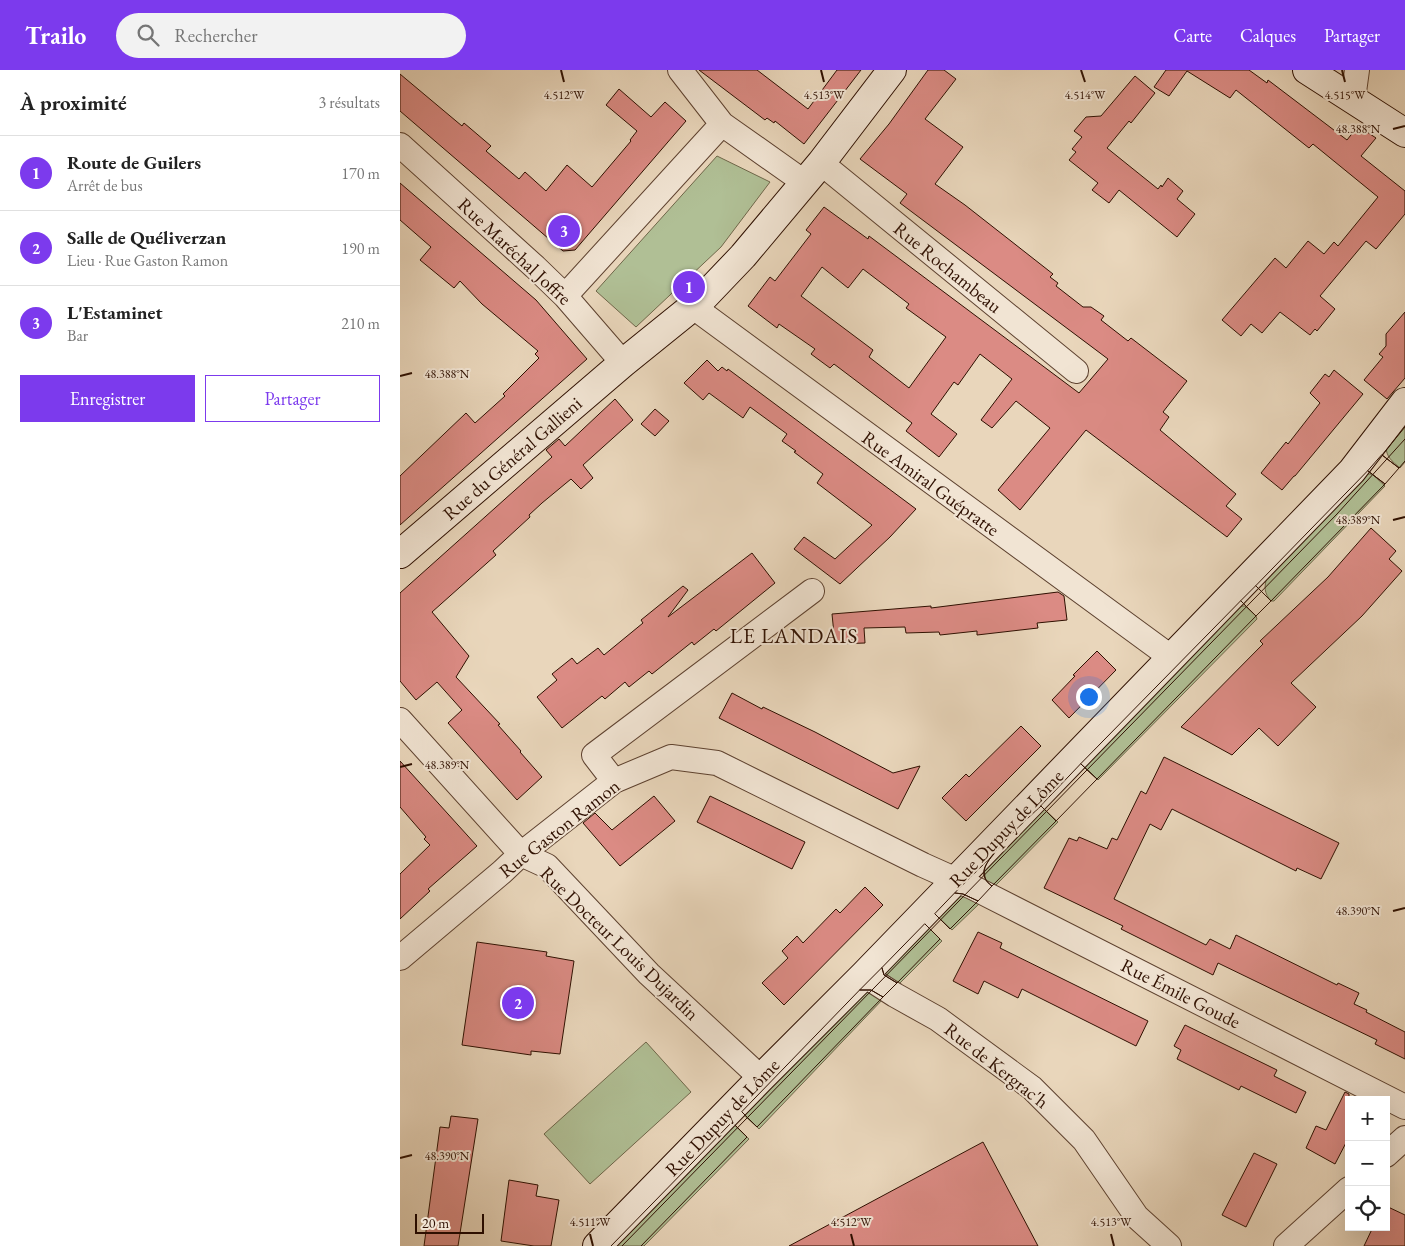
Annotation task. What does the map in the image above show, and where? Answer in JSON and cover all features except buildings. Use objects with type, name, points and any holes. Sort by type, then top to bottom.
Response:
[{"type":"main road","name":"Rue du Général Gallieni","points":[[400,554],[623,362],[701,300],[744,256],[892,70]]},
{"type":"main road","points":[[1307,70],[1405,133]]},
{"type":"main road","name":"Rue Dupuy de Lôme","points":[[597,1246],[864,975],[1352,471],[1405,402]]},
{"type":"street","name":"Rue Rochambeau","points":[[680,70],[722,124],[812,172],[1076,371]]},
{"type":"street","points":[[1353,99],[1357,70]]},
{"type":"street","points":[[565,296],[722,124]]},
{"type":"street","name":"Rue Maréchal Joffre","points":[[400,146],[565,296],[623,362]]},
{"type":"street","name":"Rue Amiral Guépratte","points":[[692,306],[1172,658]]},
{"type":"street","points":[[614,781],[594,755],[812,591]]},
{"type":"street","name":"Rue Docteur Louis Dujardin","points":[[400,720],[521,854],[547,866],[649,974],[761,1078]]},
{"type":"street","name":"Rue Gaston Ramon","points":[[400,958],[521,854],[614,781],[671,757],[717,763],[928,868],[957,879]]},
{"type":"street","name":"Rue Émile Goude","points":[[957,879],[1405,1106]]},
{"type":"street","name":"Rue de Kergrac'h","points":[[864,975],[938,1019],[1032,1088],[1084,1140],[1138,1217],[1169,1246]]},
{"type":"street","points":[[1390,1151],[1405,1138]]},
{"type":"street","points":[[1286,1246],[1345,1193]]},
{"type":"green space","points":[[717,156],[770,182],[721,247],[636,327],[596,291]]},
{"type":"green space","points":[[1405,423],[1405,462],[1400,468],[1388,456],[1386,446]]},
{"type":"green space","points":[[1367,474],[1372,474],[1385,486],[1274,601],[1271,601],[1265,590],[1267,577]]},
{"type":"green space","points":[[1240,606],[1245,606],[1257,619],[1098,780],[1081,764]]},
{"type":"green space","points":[[1041,806],[1058,822],[996,885],[992,886],[986,881],[984,870]]},
{"type":"green space","points":[[961,893],[979,902],[979,904],[952,930],[935,914]]},
{"type":"green space","points":[[922,921],[942,941],[899,984],[884,975],[882,964]]},
{"type":"green space","points":[[865,990],[884,998],[759,1129],[738,1110]]},
{"type":"green space","points":[[646,1042],[691,1092],[590,1184],[544,1134]]},
{"type":"green space","points":[[729,1120],[749,1139],[644,1246],[607,1246]]},
{"type":"tram line","points":[[1405,427],[1382,455],[1399,468],[1405,461]]},
{"type":"tram line","points":[[622,1246],[1337,514],[1405,439]]},
{"type":"tram line","points":[[1382,455],[1399,468],[1385,484],[1368,471],[1382,455]]},
{"type":"tram line","points":[[1368,471],[1385,484],[1271,601],[1256,586],[1368,471]]},
{"type":"tram line","points":[[1256,586],[1271,601],[1256,616],[1241,601],[1256,586]]},
{"type":"tram line","points":[[1241,601],[1256,616],[1097,779],[1081,764],[1241,601]]},
{"type":"tram line","points":[[1081,764],[1097,779],[1056,821],[1041,806],[1081,764]]},
{"type":"tram line","points":[[1041,806],[1056,821],[992,886],[985,877],[984,870],[987,864],[1009,837],[1041,806]]},
{"type":"tram line","points":[[994,854],[984,870],[985,878],[992,886],[978,901],[963,894],[955,893],[994,854]]},
{"type":"tram line","points":[[955,893],[963,894],[978,901],[950,929],[935,914],[955,893]]},
{"type":"tram line","points":[[925,924],[940,939],[897,983],[884,975],[882,968],[925,924]]},
{"type":"tram line","points":[[882,968],[884,975],[897,983],[883,997],[871,990],[860,990],[882,968]]},
{"type":"tram line","points":[[860,990],[871,990],[883,997],[757,1127],[742,1112],[860,990]]},
{"type":"tram line","points":[[611,1246],[732,1122],[747,1137],[641,1246]]},
{"type":"place","name":"L'Estaminet","points":[[564,231]]},
{"type":"place","name":"Route de Guilers","points":[[689,287]]},
{"type":"place","name":"Salle de Quéliverzan","points":[[518,1003]]},
{"type":"district","name":"LE LANDAIS","points":[[794,636]]}]
